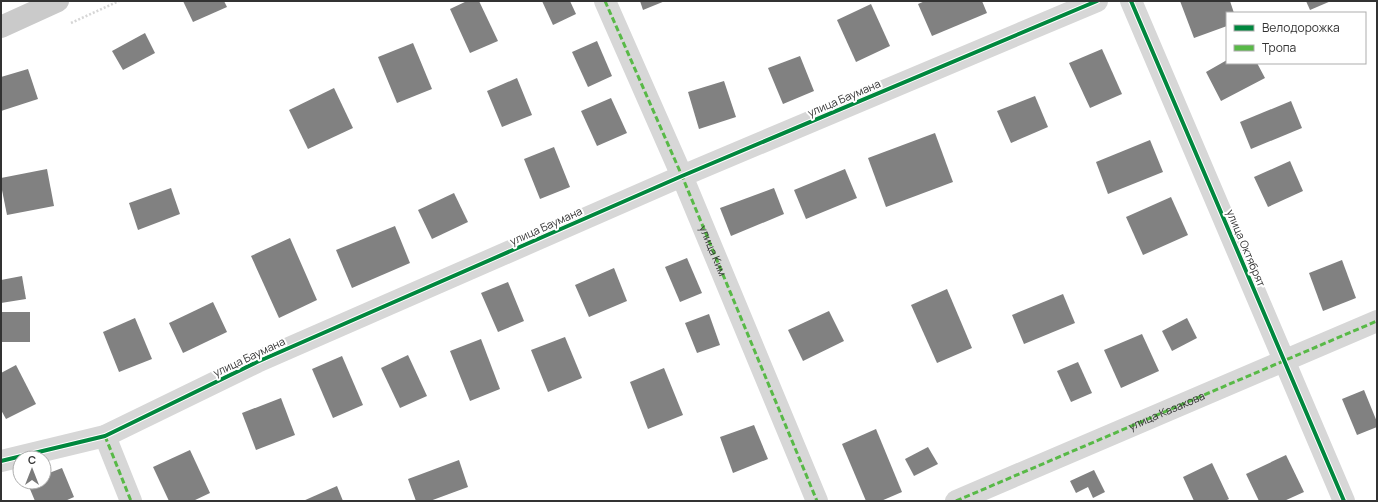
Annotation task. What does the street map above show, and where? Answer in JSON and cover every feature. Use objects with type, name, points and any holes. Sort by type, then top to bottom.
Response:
[{"type":"main road","points":[[1,27],[58,1]]},
{"type":"street","name":"улица Ким","points":[[605,1],[682,176],[817,501]]},
{"type":"street","name":"улица Баумана","points":[[1,461],[105,436],[257,362],[682,176],[1097,1]]},
{"type":"street","name":"улица Октябрят","points":[[1131,1],[1344,501]]},
{"type":"street","name":"улица Казакова","points":[[956,501],[1377,322]]},
{"type":"street","points":[[105,436],[131,501]]},
{"type":"building","points":[[183,1],[224,1],[227,7],[193,22]]},
{"type":"building","points":[[467,1],[479,1],[498,41],[470,53],[450,9]]},
{"type":"building","points":[[542,1],[570,1],[576,14],[553,25]]},
{"type":"building","points":[[640,1],[665,1],[643,10]]},
{"type":"building","points":[[925,1],[982,1],[987,13],[932,36],[918,4]]},
{"type":"building","points":[[1180,1],[1230,1],[1234,12],[1226,12],[1226,26],[1194,38]]},
{"type":"building","points":[[1306,1],[1331,1],[1310,10]]},
{"type":"building","points":[[871,4],[890,46],[856,62],[837,20]]},
{"type":"building","points":[[145,33],[155,53],[123,70],[112,51]]},
{"type":"building","points":[[597,41],[612,76],[588,87],[572,52]]},
{"type":"building","points":[[413,43],[432,89],[397,103],[378,57]]},
{"type":"building","points":[[1102,49],[1122,94],[1090,108],[1069,63]]},
{"type":"building","points":[[800,56],[814,91],[783,104],[768,68]]},
{"type":"building","points":[[1226,61],[1226,64],[1258,64],[1265,78],[1221,101],[1206,72]]},
{"type":"building","points":[[28,69],[38,99],[1,111],[1,77]]},
{"type":"building","points":[[517,78],[532,115],[502,127],[487,91]]},
{"type":"building","points":[[724,81],[736,117],[699,129],[688,92]]},
{"type":"building","points":[[334,88],[353,128],[308,149],[289,110]]},
{"type":"building","points":[[1035,96],[1048,127],[1011,143],[997,111]]},
{"type":"building","points":[[611,98],[627,133],[597,146],[581,111]]},
{"type":"building","points":[[1291,101],[1302,128],[1251,149],[1240,122]]},
{"type":"building","points":[[935,133],[953,182],[886,207],[868,158]]},
{"type":"building","points":[[1150,140],[1163,172],[1108,194],[1096,162]]},
{"type":"building","points":[[554,147],[570,187],[540,199],[524,159]]},
{"type":"building","points":[[1290,161],[1303,191],[1268,207],[1254,177]]},
{"type":"building","points":[[47,169],[54,206],[7,215],[1,178]]},
{"type":"building","points":[[845,169],[857,198],[806,219],[794,190]]},
{"type":"building","points":[[171,188],[180,214],[138,230],[129,203]]},
{"type":"building","points":[[774,188],[784,214],[731,236],[720,208]]},
{"type":"building","points":[[454,193],[468,222],[432,239],[418,210]]},
{"type":"building","points":[[1171,197],[1188,235],[1143,255],[1126,217]]},
{"type":"building","points":[[395,226],[410,263],[352,288],[336,250]]},
{"type":"building","points":[[290,238],[317,300],[279,318],[251,256]]},
{"type":"building","points":[[687,258],[702,293],[680,302],[665,267]]},
{"type":"building","points":[[1342,260],[1356,298],[1323,311],[1309,273]]},
{"type":"building","points":[[614,268],[627,301],[589,317],[575,285]]},
{"type":"building","points":[[22,276],[26,299],[1,303],[1,280]]},
{"type":"building","points":[[508,282],[524,321],[498,332],[481,293]]},
{"type":"building","points":[[947,289],[972,348],[937,363],[911,305]]},
{"type":"building","points":[[1063,294],[1075,323],[1024,344],[1012,315]]},
{"type":"building","points":[[213,302],[227,332],[183,353],[169,323]]},
{"type":"building","points":[[829,311],[844,341],[803,361],[788,330]]},
{"type":"building","points":[[1,312],[30,312],[30,342],[1,342]]},
{"type":"building","points":[[709,314],[720,345],[697,353],[685,323]]},
{"type":"building","points":[[135,318],[152,359],[119,372],[103,332]]},
{"type":"building","points":[[1187,318],[1197,338],[1172,351],[1162,331]]},
{"type":"building","points":[[1142,334],[1159,371],[1121,388],[1104,350]]},
{"type":"building","points":[[565,337],[582,378],[548,392],[531,350]]},
{"type":"building","points":[[481,339],[500,389],[470,401],[450,351]]},
{"type":"building","points":[[408,355],[427,396],[400,408],[381,368]]},
{"type":"building","points":[[342,356],[363,405],[333,418],[312,369]]},
{"type":"building","points":[[1078,362],[1092,393],[1071,402],[1057,371]]},
{"type":"building","points":[[16,365],[36,404],[6,419],[1,410],[1,373]]},
{"type":"building","points":[[664,368],[683,415],[648,429],[630,382]]},
{"type":"building","points":[[1364,390],[1377,422],[1377,427],[1357,435],[1342,399]]},
{"type":"building","points":[[281,398],[295,435],[256,450],[242,413]]},
{"type":"building","points":[[754,425],[768,459],[733,473],[720,437]]},
{"type":"building","points":[[876,429],[902,492],[881,501],[866,501],[842,444]]},
{"type":"building","points":[[928,447],[938,464],[914,476],[905,459]]},
{"type":"building","points":[[190,450],[210,493],[193,501],[169,501],[153,467]]},
{"type":"building","points":[[1286,455],[1304,492],[1284,501],[1259,501],[1246,474]]},
{"type":"building","points":[[459,460],[468,487],[430,501],[416,501],[408,479]]},
{"type":"building","points":[[1212,463],[1229,499],[1225,501],[1194,501],[1183,477]]},
{"type":"building","points":[[62,468],[74,497],[65,501],[35,501],[30,490],[52,490],[52,472]]},
{"type":"building","points":[[1094,470],[1105,492],[1093,498],[1088,487],[1076,493],[1070,481]]},
{"type":"building","points":[[337,486],[343,501],[303,501]]},
{"type":"marked path","points":[[605,1],[682,176],[817,501]]},
{"type":"marked path","points":[[956,501],[1377,321]]},
{"type":"marked path","points":[[105,436],[131,501]]},
{"type":"cycle path","points":[[1,461],[105,436],[257,362],[682,176],[1097,1]]},
{"type":"cycle path","points":[[1131,1],[1344,501]]}]
